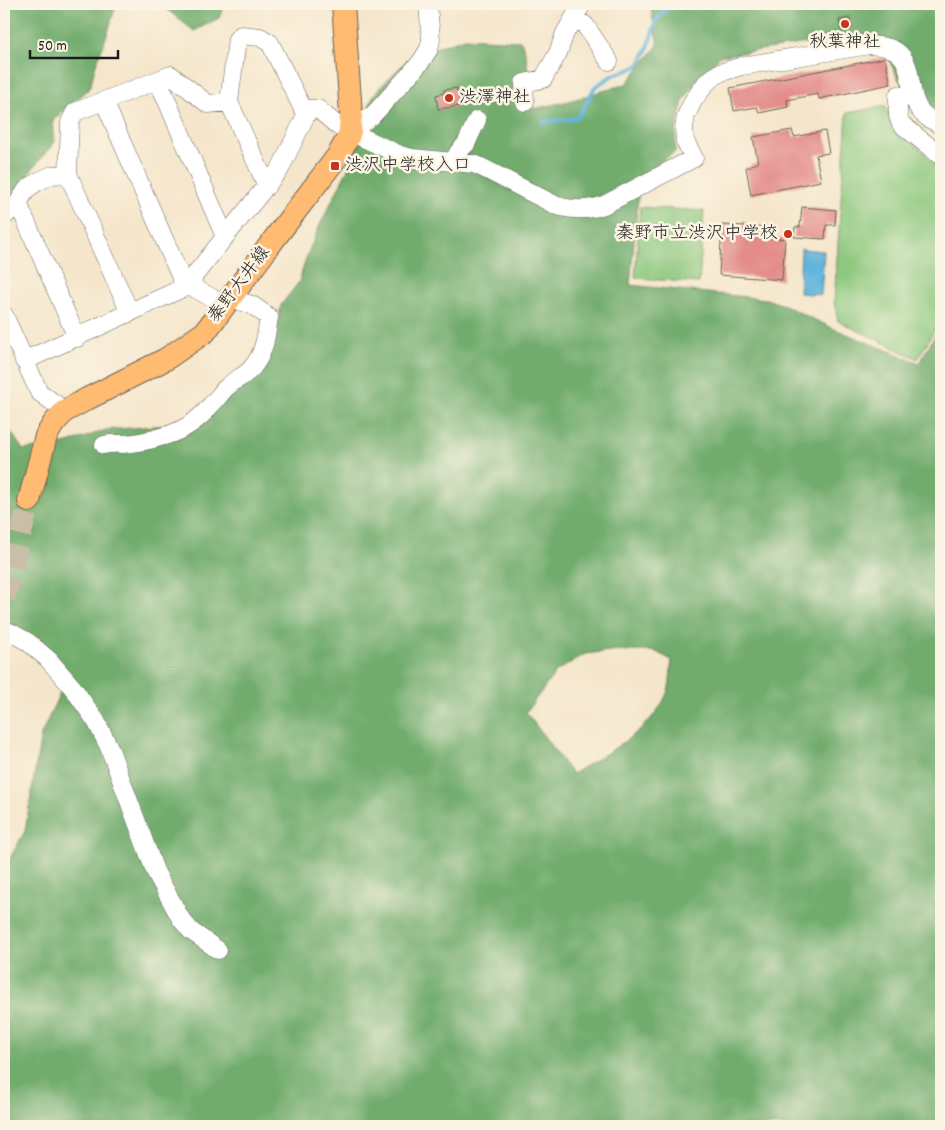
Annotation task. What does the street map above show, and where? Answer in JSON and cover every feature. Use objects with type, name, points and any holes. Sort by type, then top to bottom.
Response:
[{"type":"main road","name":"秦野大井線","points":[[30,501],[46,436],[54,423],[65,411],[166,359],[205,332],[337,157],[348,138],[351,114],[343,4]]},
{"type":"street","points":[[350,131],[372,116],[420,63],[429,48],[431,40],[428,4]]},
{"type":"street","points":[[578,11],[585,26],[608,61]]},
{"type":"street","points":[[525,102],[524,83],[543,79],[578,11]]},
{"type":"street","points":[[24,361],[130,314],[185,287],[267,186],[280,169],[306,115],[270,44],[260,37],[241,35],[237,39],[229,102],[267,186]]},
{"type":"street","points":[[303,109],[318,109],[338,126],[400,155],[412,158],[474,164],[557,206],[574,210],[593,209],[694,158],[685,141],[684,128],[686,116],[693,101],[706,83],[719,73],[742,66],[869,45],[886,47],[897,52],[905,60],[909,71],[899,95],[898,116],[901,124],[941,156]]},
{"type":"street","points":[[130,314],[68,174],[70,122],[75,112],[171,75],[208,104],[229,102]]},
{"type":"street","points":[[158,80],[225,237]]},
{"type":"street","points":[[899,95],[914,99],[919,109],[926,116],[941,125]]},
{"type":"street","points":[[104,101],[185,287]]},
{"type":"street","points":[[453,162],[459,151],[466,144],[477,120]]},
{"type":"street","points":[[4,217],[18,203],[27,189],[37,182],[52,175],[68,174]]},
{"type":"street","points":[[18,203],[77,338]]},
{"type":"street","points":[[104,445],[149,440],[186,428],[202,416],[227,386],[252,369],[259,359],[263,349],[269,317],[252,305],[228,301],[194,288],[185,287]]},
{"type":"street","points":[[4,315],[39,392],[65,411]]},
{"type":"street","points":[[4,630],[28,642],[48,659],[73,688],[96,721],[109,747],[155,872],[181,918],[191,931],[218,950]]},
{"type":"green space","points":[[4,4],[116,4],[90,88],[53,120],[55,142],[8,198],[4,200]]},
{"type":"green space","points":[[160,4],[225,4],[219,18],[194,31]]},
{"type":"green space","points":[[650,4],[941,4],[941,139],[930,130],[898,78],[875,33],[720,56],[699,78],[683,101],[676,131],[675,152],[640,176],[630,285],[766,299],[919,363],[941,325],[941,1126],[4,1126],[4,869],[25,831],[41,735],[62,688],[50,649],[4,629],[4,421],[23,450],[68,443],[106,430],[180,424],[258,372],[275,336],[281,305],[299,282],[306,258],[320,225],[348,169],[351,150],[374,94],[405,62],[438,47],[465,38],[521,41],[526,55],[533,109],[569,101],[626,84],[658,45]],"holes":[[[609,651],[654,651],[672,660],[669,687],[661,705],[651,718],[627,740],[572,774],[526,712],[556,672],[585,654]]]},
{"type":"green space","points":[[885,106],[898,131],[941,166],[941,318],[918,359],[838,321],[834,302],[847,113]]},
{"type":"green space","points":[[640,207],[704,211],[699,283],[635,278]]},
{"type":"water","points":[[801,249],[824,251],[821,295],[799,293]]},
{"type":"building","name":"秋葉神社","points":[[850,18],[852,29],[841,30],[839,20]]},
{"type":"building","points":[[885,58],[891,84],[819,99],[818,94],[787,100],[788,107],[759,113],[757,107],[734,111],[730,88]]},
{"type":"building","name":"渋澤神社","points":[[457,88],[457,91],[461,91],[462,101],[459,101],[460,106],[438,109],[436,95],[444,93],[444,90]]},
{"type":"building","points":[[792,130],[794,137],[825,131],[829,153],[816,155],[821,181],[751,195],[746,167],[751,167],[750,165],[758,163],[753,137]]},
{"type":"building","points":[[802,207],[836,210],[835,225],[826,225],[825,239],[794,237],[795,227],[800,227]]},
{"type":"building","points":[[722,225],[770,227],[769,238],[785,239],[782,280],[719,275]]},
{"type":"waterway","points":[[543,122],[572,119],[579,116],[595,87],[613,75],[639,65],[648,48],[656,20],[673,4]]},
{"type":"tunnel","points":[[4,599],[29,501]]},
{"type":"place","name":"秋葉神社","points":[[845,24]]},
{"type":"place","name":"渋澤神社","points":[[449,98]]},
{"type":"place","name":"渋沢中学校入口","points":[[335,166]]},
{"type":"place","name":"秦野市立渋沢中学校","points":[[788,234]]}]
